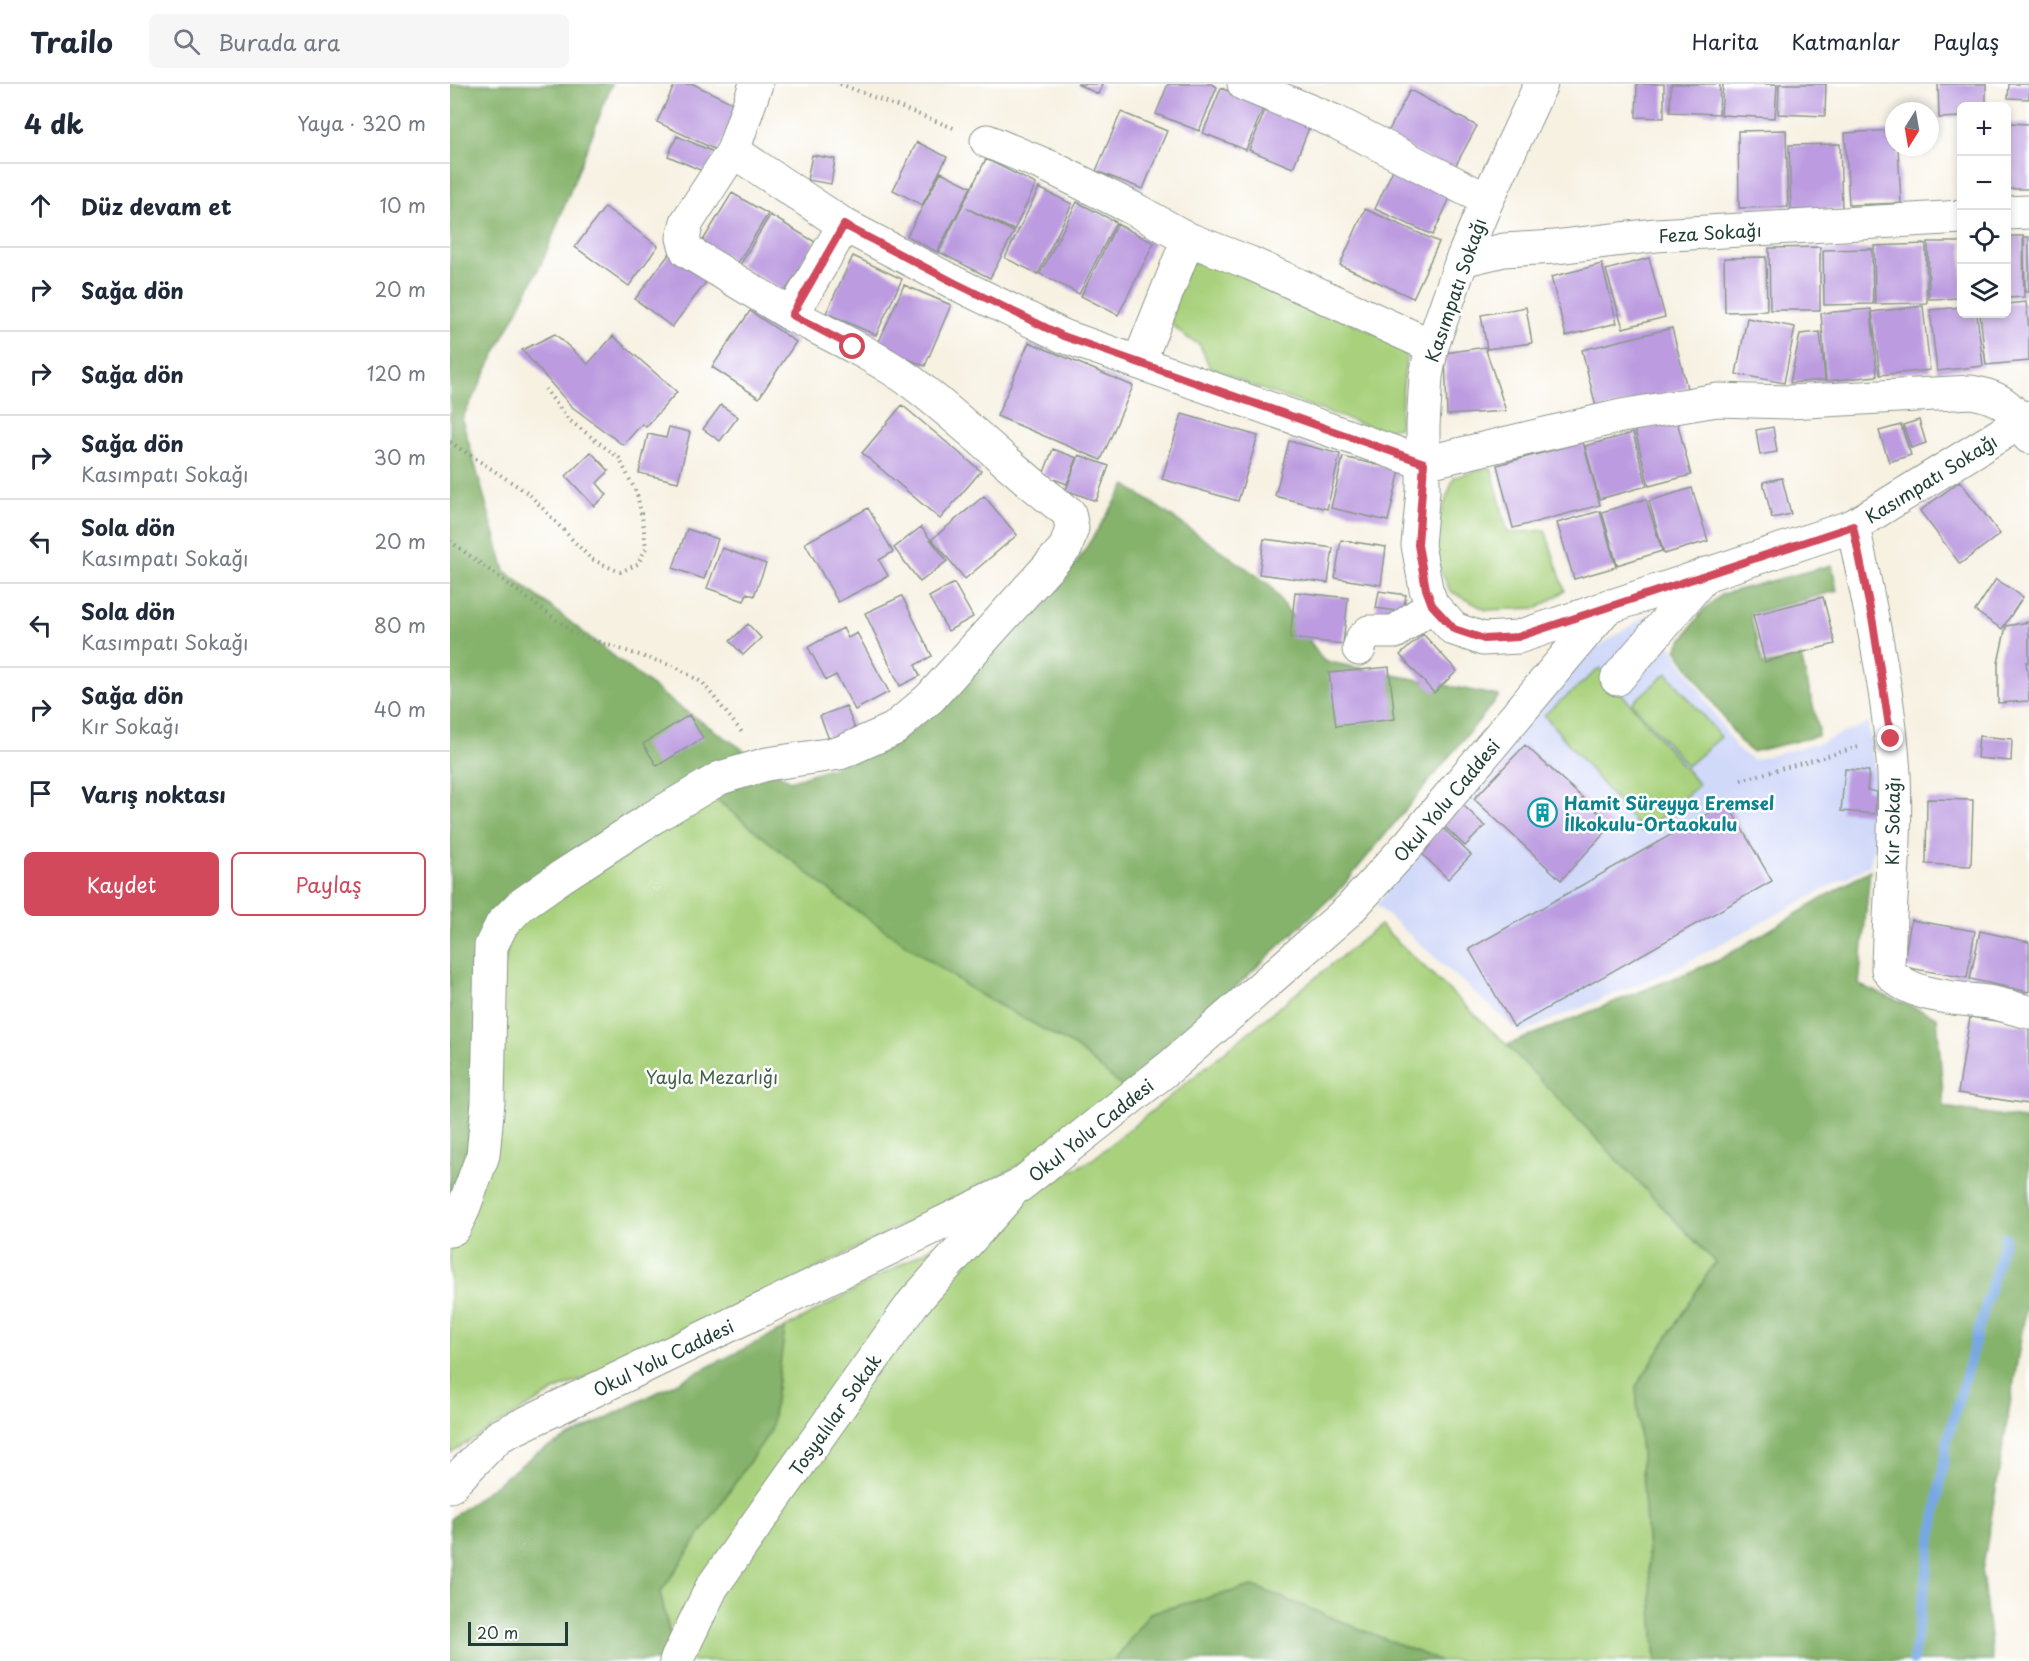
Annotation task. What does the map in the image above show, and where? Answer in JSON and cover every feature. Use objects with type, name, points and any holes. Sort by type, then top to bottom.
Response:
[{"type":"street","points":[[450,1230],[462,1212],[483,1155],[488,1102],[491,946],[502,924],[521,905],[561,877],[652,818],[720,778],[767,764],[840,753],[894,729],[930,698],[1047,569],[1066,547],[1072,528],[1069,513],[1032,485],[912,382],[792,315],[687,251],[683,238],[687,222],[733,151],[756,84]]},
{"type":"street","points":[[1244,84],[1336,122],[1487,200]]},
{"type":"street","name":"Kasımpatı Sokağı","points":[[1541,84],[1462,260],[1432,346],[1426,376],[1424,463],[1418,545],[1426,589],[1432,605],[1454,629],[1484,639],[1518,637],[1853,526],[2026,425]]},
{"type":"street","points":[[987,141],[1052,168],[1188,239],[1250,263],[1432,346]]},
{"type":"street","points":[[733,151],[844,225],[1063,336],[1424,463],[1621,416],[1717,400],[1790,402],[1971,392],[1989,395],[2009,407],[2026,425]]},
{"type":"street","points":[[2011,213],[2029,212]]},
{"type":"street","name":"Feza Sokağı","points":[[1462,260],[1504,250],[1556,247],[1656,235],[1957,217]]},
{"type":"street","points":[[792,315],[844,225]]},
{"type":"street","points":[[1139,362],[1188,239]]},
{"type":"street","name":"Kır Sokağı","points":[[1853,526],[1873,623],[1891,739],[1893,809],[1888,970],[1895,980],[1940,996],[1991,1003],[2029,1012]]},
{"type":"street","points":[[1617,679],[1706,574]]},
{"type":"street","points":[[1359,649],[1362,639],[1369,632],[1395,632],[1432,605]]},
{"type":"street","name":"Okul Yolu Caddesi","points":[[450,1486],[499,1436],[1019,1186],[1171,1066],[1349,910],[1410,843],[1608,606]]},
{"type":"street","name":"Tosyalılar Sokak","points":[[676,1661],[712,1587],[913,1303],[1019,1186]]},
{"type":"path","points":[[840,84],[987,141]]},
{"type":"path","points":[[450,442],[528,493],[591,559],[620,572],[638,564],[646,548],[643,522],[637,494],[619,458],[569,420],[545,389]]},
{"type":"path","points":[[450,541],[577,635],[676,667],[703,683],[767,764]]},
{"type":"path","points":[[1741,780],[1891,739]]},
{"type":"shaded area","points":[[1650,613],[1737,749],[1753,760],[1819,743],[1868,723],[1880,816],[1870,865],[1674,969],[1520,1033],[1376,905],[1581,658]]},
{"type":"green space","points":[[450,84],[612,84],[544,258],[462,419],[505,571],[675,704],[790,781],[888,749],[945,705],[1077,562],[1126,485],[1269,584],[1324,661],[1499,696],[1343,886],[1126,1090],[1074,1046],[979,994],[844,902],[712,796],[512,926],[450,1244]]},
{"type":"green space","points":[[1207,260],[1396,342],[1406,357],[1399,427],[1382,431],[1255,387],[1209,366],[1200,345],[1186,337],[1169,322],[1188,264]]},
{"type":"green space","points":[[1491,467],[1508,533],[1545,530],[1565,591],[1538,608],[1486,610],[1450,591],[1435,557],[1439,519],[1454,477]]},
{"type":"green space","points":[[1832,565],[1837,591],[1750,614],[1763,665],[1801,657],[1819,730],[1818,736],[1752,752],[1741,743],[1676,649],[1703,610],[1722,594]]},
{"type":"green space","points":[[1600,668],[1699,785],[1643,832],[1544,715]]},
{"type":"green space","points":[[1667,673],[1721,737],[1687,766],[1632,703]]},
{"type":"green space","name":"Yayla Mezarlığı","points":[[712,796],[844,902],[979,994],[1074,1046],[1126,1090],[1063,1143],[663,1347],[558,1389],[450,1453],[450,1244],[512,926]]},
{"type":"green space","points":[[1870,870],[1859,985],[1937,1017],[1944,1107],[2029,1120],[2029,1290],[1982,1573],[1993,1661],[1656,1661],[1636,1387],[1715,1262],[1507,1045],[1719,960]]},
{"type":"green space","points":[[1380,925],[1507,1045],[1715,1262],[1636,1387],[1656,1661],[1440,1661],[1253,1586],[1150,1613],[1114,1661],[676,1661],[660,1593],[771,1430],[785,1328],[1093,1159]]},
{"type":"green space","points":[[785,1328],[771,1430],[660,1593],[676,1661],[450,1661],[450,1519],[537,1453]]},
{"type":"green space","points":[[1253,1586],[1440,1661],[1114,1661],[1150,1613]]},
{"type":"building","points":[[675,84],[693,84],[739,106],[718,151],[657,122]]},
{"type":"building","points":[[1077,84],[1103,84],[1098,94]]},
{"type":"building","points":[[1168,84],[1211,84],[1217,87],[1199,131],[1156,114]]},
{"type":"building","points":[[1637,84],[1664,84],[1664,118],[1636,117]]},
{"type":"building","points":[[1671,84],[1720,84],[1719,114],[1670,112]]},
{"type":"building","points":[[1723,84],[1777,84],[1775,118],[1721,115]]},
{"type":"building","points":[[1779,84],[1826,84],[1825,116],[1778,114]]},
{"type":"building","points":[[1938,84],[1986,84],[1986,102],[1957,102],[1957,117],[1939,118]]},
{"type":"building","points":[[2009,84],[2029,84],[2029,99],[2008,98]]},
{"type":"building","points":[[1221,88],[1264,106],[1246,150],[1203,133]]},
{"type":"building","points":[[1410,90],[1477,126],[1452,172],[1386,136]]},
{"type":"building","points":[[1267,105],[1311,123],[1293,168],[1249,150]]},
{"type":"building","points":[[1121,112],[1167,131],[1143,189],[1096,171]]},
{"type":"building","points":[[2011,123],[2029,124],[2029,189],[2011,189]]},
{"type":"building","points":[[1786,130],[1788,207],[1739,208],[1738,131]]},
{"type":"building","points":[[1885,131],[1885,156],[1898,156],[1901,203],[1849,205],[1845,133]]},
{"type":"building","points":[[677,136],[716,153],[707,173],[668,156]]},
{"type":"building","points":[[917,142],[947,157],[922,205],[893,190]]},
{"type":"building","points":[[1840,144],[1842,209],[1791,210],[1789,145]]},
{"type":"building","points":[[812,155],[835,159],[831,184],[807,180]]},
{"type":"building","points":[[986,159],[1036,184],[1014,230],[966,208],[1014,232],[990,278],[939,252]]},
{"type":"building","points":[[1396,163],[1454,189],[1433,235],[1375,209]]},
{"type":"building","points":[[941,172],[971,187],[937,252],[907,236]]},
{"type":"building","points":[[1039,188],[1072,204],[1038,274],[1005,258]]},
{"type":"building","points":[[732,193],[768,214],[738,263],[702,242]]},
{"type":"building","points":[[1077,202],[1116,222],[1079,294],[1040,274]]},
{"type":"building","points":[[605,207],[658,246],[629,286],[575,247]]},
{"type":"building","points":[[1365,209],[1439,242],[1413,298],[1340,265]]},
{"type":"building","points":[[770,215],[815,242],[785,292],[740,265]]},
{"type":"building","points":[[1117,224],[1154,243],[1118,315],[1081,296]]},
{"type":"building","points":[[2011,236],[2023,236],[2024,297],[2011,298]]},
{"type":"building","points":[[2024,237],[2029,237],[2029,292],[2025,292]]},
{"type":"building","points":[[1928,242],[1957,242],[1957,298],[1929,299]]},
{"type":"building","points":[[1926,244],[1927,303],[1875,304],[1874,246]]},
{"type":"building","points":[[1820,247],[1820,310],[1770,310],[1769,248]]},
{"type":"building","points":[[673,249],[710,277],[672,327],[635,299]]},
{"type":"building","points":[[1872,249],[1873,304],[1824,305],[1823,250]]},
{"type":"building","points":[[853,256],[902,279],[876,335],[826,313]]},
{"type":"building","points":[[1766,257],[1767,311],[1725,312],[1724,258]]},
{"type":"building","points":[[1649,258],[1665,317],[1623,328],[1606,270]]},
{"type":"building","points":[[1602,264],[1617,323],[1566,336],[1551,277]]},
{"type":"building","points":[[904,285],[951,305],[925,366],[877,346]]},
{"type":"building","points":[[2026,302],[2029,361],[1986,365],[1980,318],[2011,318],[2011,304]]},
{"type":"building","points":[[1923,306],[1930,370],[1880,375],[1872,312]]},
{"type":"building","points":[[1526,307],[1532,343],[1487,349],[1481,315]]},
{"type":"building","points":[[1957,307],[1957,318],[1977,318],[1983,366],[1937,371],[1930,310]]},
{"type":"building","points":[[1871,309],[1877,376],[1826,381],[1821,313]]},
{"type":"building","points":[[750,311],[796,342],[759,398],[712,367]]},
{"type":"building","points":[[1747,318],[1795,327],[1784,383],[1736,374]]},
{"type":"building","points":[[1672,328],[1687,388],[1597,411],[1582,350]]},
{"type":"building","points":[[1820,332],[1825,380],[1790,383],[1800,334]]},
{"type":"building","points":[[555,334],[588,364],[613,336],[677,392],[646,427],[642,424],[623,445],[571,406],[522,350]]},
{"type":"building","points":[[1029,342],[1133,386],[1101,460],[997,416]]},
{"type":"building","points":[[1485,347],[1506,411],[1447,415],[1445,353]]},
{"type":"building","points":[[721,405],[738,417],[720,441],[703,429]]},
{"type":"building","points":[[902,405],[981,471],[940,519],[862,453]]},
{"type":"building","points":[[1182,414],[1258,436],[1238,501],[1162,479]]},
{"type":"building","points":[[1919,420],[1926,443],[1911,448],[1903,425]]},
{"type":"building","points":[[1677,421],[1691,475],[1649,486],[1635,431]]},
{"type":"building","points":[[1901,425],[1911,455],[1889,462],[1879,431]]},
{"type":"building","points":[[669,427],[690,432],[678,482],[639,473],[648,434],[666,438]]},
{"type":"building","points":[[1773,427],[1777,452],[1760,455],[1756,430]]},
{"type":"building","points":[[1633,433],[1647,486],[1599,499],[1585,446]]},
{"type":"building","points":[[1289,441],[1340,454],[1327,509],[1275,496]]},
{"type":"building","points":[[1583,442],[1600,505],[1513,528],[1497,465]]},
{"type":"building","points":[[1053,449],[1077,458],[1067,484],[1043,475]]},
{"type":"building","points":[[591,452],[609,471],[597,483],[607,495],[594,506],[566,476]]},
{"type":"building","points":[[1079,455],[1109,466],[1096,501],[1066,490]]},
{"type":"building","points":[[1343,457],[1400,470],[1388,521],[1331,508]]},
{"type":"building","points":[[1782,478],[1791,514],[1772,518],[1763,482]]},
{"type":"building","points":[[1960,481],[2000,534],[1960,564],[1920,511]]},
{"type":"building","points":[[1692,488],[1708,541],[1664,554],[1649,501]]},
{"type":"building","points":[[984,496],[1017,535],[965,579],[932,539]]},
{"type":"building","points":[[1646,499],[1662,551],[1617,565],[1602,512]]},
{"type":"building","points":[[868,508],[893,552],[879,560],[888,576],[838,602],[805,543]]},
{"type":"building","points":[[1600,511],[1616,567],[1574,579],[1557,523]]},
{"type":"building","points":[[921,527],[947,561],[920,582],[894,548]]},
{"type":"building","points":[[687,529],[718,539],[704,579],[673,568]]},
{"type":"building","points":[[1264,539],[1333,548],[1328,583],[1259,574]]},
{"type":"building","points":[[1341,540],[1386,547],[1381,585],[1335,578]]},
{"type":"building","points":[[722,548],[766,564],[754,596],[747,593],[744,601],[707,588]]},
{"type":"building","points":[[1996,579],[2023,597],[2002,629],[1975,611]]},
{"type":"building","points":[[954,583],[973,617],[948,631],[929,597]]},
{"type":"building","points":[[1379,591],[1406,595],[1403,612],[1376,608]]},
{"type":"building","points":[[1295,592],[1348,598],[1343,644],[1290,638]]},
{"type":"building","points":[[902,596],[932,656],[915,665],[920,676],[900,686],[865,613]]},
{"type":"building","points":[[1823,597],[1835,644],[1765,662],[1753,615]]},
{"type":"building","points":[[2029,622],[2029,662],[2026,662],[2029,701],[1998,703],[1998,663],[2006,626]]},
{"type":"building","points":[[748,624],[761,638],[743,655],[730,641]]},
{"type":"building","points":[[843,628],[848,638],[857,633],[889,692],[855,710],[836,675],[826,680],[808,647]]},
{"type":"building","points":[[1423,634],[1457,671],[1434,693],[1400,655]]},
{"type":"building","points":[[1389,667],[1395,719],[1336,726],[1329,673]]},
{"type":"building","points":[[846,706],[857,734],[831,744],[820,716]]},
{"type":"building","points":[[689,715],[703,738],[657,766],[643,744]]},
{"type":"building","points":[[1979,736],[2012,739],[2011,761],[1977,758]]},
{"type":"building","name":"Hamit Süreyya Eremsel İlkokulu-Ortaokulu","points":[[1525,745],[1612,825],[1561,880],[1474,799]]},
{"type":"building","points":[[1845,769],[1869,771],[1867,790],[1877,792],[1875,814],[1841,811]]},
{"type":"building","points":[[1927,799],[1973,800],[1971,866],[1926,864]]},
{"type":"building","points":[[1727,803],[1772,881],[1514,1027],[1469,949]]},
{"type":"building","points":[[1462,804],[1485,826],[1465,846],[1443,825]]},
{"type":"building","points":[[1442,827],[1471,855],[1448,879],[1419,851]]},
{"type":"building","points":[[1911,920],[1975,931],[1967,978],[1903,967]]},
{"type":"building","points":[[1980,931],[2029,942],[2029,992],[1970,979]]},
{"type":"building","points":[[1970,1017],[2029,1026],[2029,1104],[1958,1093]]},
{"type":"waterway","points":[[1913,1661],[1947,1441],[2005,1237]]},
{"type":"place","name":"Hamit Süreyya Eremsel İlkokulu-Ortaokulu","points":[[1543,812]]},
{"type":"route","points":[[853,347],[792,315],[844,225],[1063,336],[1424,463],[1418,545],[1426,589],[1432,605],[1454,629],[1484,639],[1518,637],[1853,526],[1873,623],[1891,739]]}]
